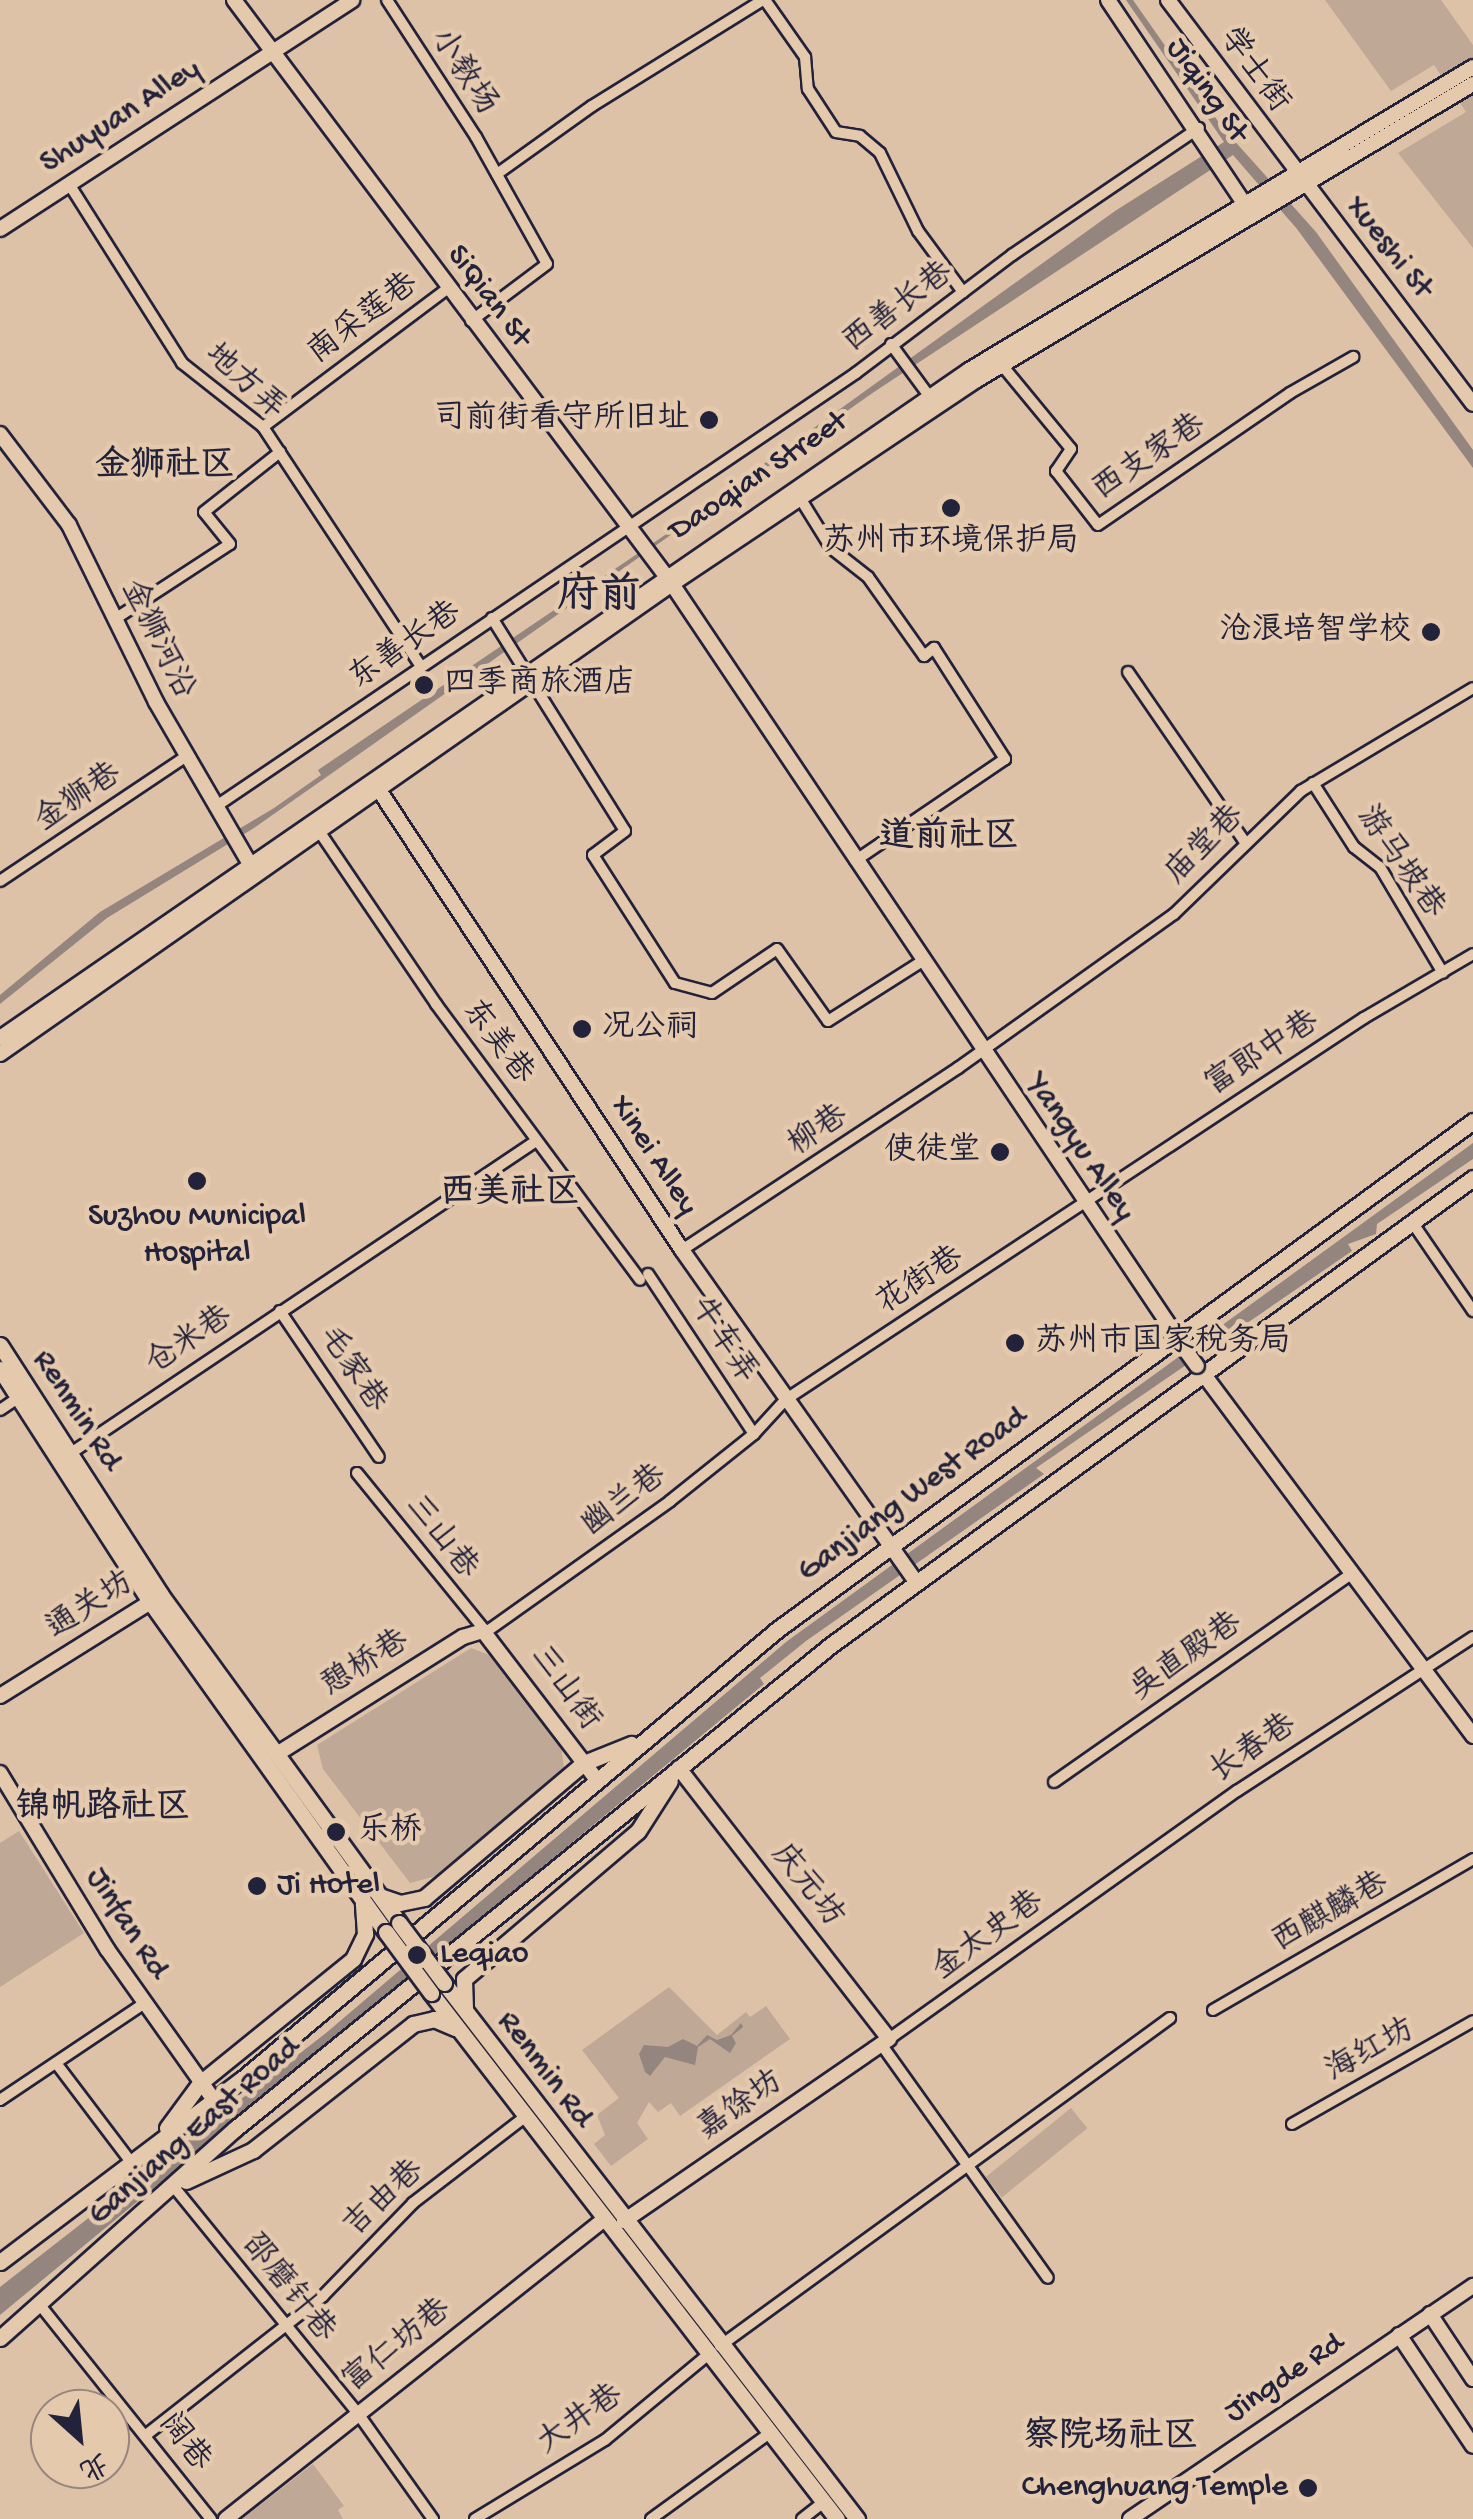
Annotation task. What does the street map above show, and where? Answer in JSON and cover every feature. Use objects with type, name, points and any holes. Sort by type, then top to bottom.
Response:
[{"type":"main road","name":"SiQian St","points":[[234,0],[668,579]]},
{"type":"main road","name":"Shuyuan Alley","points":[[0,229],[352,0]]},
{"type":"main road","name":"Jiqing St","points":[[1108,0],[1200,128],[1250,211]]},
{"type":"main road","name":"学士街","points":[[1168,0],[1293,184]]},
{"type":"main road","name":"Daoqian Street","points":[[668,579],[800,498],[1001,364],[1470,78]]},
{"type":"main road","name":"Xueshi St","points":[[1293,184],[1473,404]]},
{"type":"main road","name":"Daoqian Street","points":[[0,1038],[253,869],[929,396],[1116,278],[1250,211]]},
{"type":"main road","name":"金狮河沿","points":[[0,434],[69,526],[186,757],[253,869]]},
{"type":"main road","name":"Yangyu Alley","points":[[668,579],[1084,1205],[1350,1575],[1473,1736]]},
{"type":"main road","name":"Daoqian Street","points":[[0,1054],[253,869],[319,831],[378,790],[528,677]]},
{"type":"main road","name":"Xinei Alley","points":[[378,790],[682,1250],[912,1578]]},
{"type":"main road","name":"Ganjiang West Road","points":[[408,1941],[644,1738],[1473,1121]]},
{"type":"main road","points":[[638,1832],[623,1812],[912,1578],[1473,1178]]},
{"type":"main road","name":"Renmin Rd","points":[[0,1345],[71,1453],[156,1599],[276,1754],[369,1896]]},
{"type":"main road","name":"Renmin Rd","points":[[0,1369],[156,1599],[438,1988],[460,2031],[605,2219],[857,2519]]},
{"type":"main road","name":"通关坊","points":[[0,1696],[156,1599]]},
{"type":"main road","name":"憩桥巷","points":[[276,1754],[463,1636],[486,1632]]},
{"type":"main road","name":"三山街","points":[[486,1632],[597,1780]]},
{"type":"main road","points":[[158,2140],[200,2083],[353,1960],[366,1926],[369,1896],[400,1904],[424,1898],[584,1763],[644,1738]]},
{"type":"main road","points":[[469,2016],[464,1980],[638,1832],[679,1768]]},
{"type":"main road","name":"庆元坊","points":[[679,1768],[885,2042]]},
{"type":"main road","name":"Jinfan Rd","points":[[0,1773],[144,2004],[214,2100]]},
{"type":"main road","name":"Ganjiang East Road","points":[[0,2338],[430,1970],[623,1812]]},
{"type":"main road","name":"Ganjiang East Road","points":[[2,2255],[214,2100],[408,1941]]},
{"type":"main road","name":"Renmin Rd","points":[[438,1988],[469,2016],[624,2221],[770,2433],[837,2519]]},
{"type":"main road","points":[[174,2187],[253,2150],[416,2022],[438,2020],[460,2031]]},
{"type":"main road","name":"嘉馀坊","points":[[624,2221],[885,2042]]},
{"type":"main road","name":"富仁坊巷","points":[[226,2519],[605,2219]]},
{"type":"main road","name":"Jingde Rd","points":[[1130,2519],[1473,2286]]},
{"type":"main road","points":[[1430,2314],[1473,2379]]},
{"type":"main road","points":[[1399,2335],[1473,2446]]},
{"type":"street","name":"小教场","points":[[387,0],[497,174],[546,264],[471,320]]},
{"type":"street","points":[[497,174],[592,106],[764,0],[805,58],[808,89],[836,132],[860,136],[880,153],[918,231],[963,292]]},
{"type":"street","name":"西善长巷","points":[[624,525],[774,429],[1200,128]]},
{"type":"street","name":"地方弄","points":[[69,184],[182,363],[263,426],[421,667]]},
{"type":"street","name":"南采莲巷","points":[[263,426],[447,288]]},
{"type":"street","points":[[891,344],[929,396]]},
{"type":"street","name":"西支家巷","points":[[1001,364],[1071,448],[1056,471],[1098,525],[1290,393],[1353,357]]},
{"type":"street","points":[[115,619],[230,544],[204,512],[280,452]]},
{"type":"street","points":[[800,498],[830,548],[868,576],[924,656],[934,648],[1005,759],[856,861]]},
{"type":"street","name":"东善长巷","points":[[215,807],[624,525]]},
{"type":"street","points":[[492,618],[625,831],[594,855],[598,870],[675,983],[712,993],[777,949],[828,1021],[920,962]]},
{"type":"street","points":[[1128,672],[1245,842]]},
{"type":"street","name":"庙堂巷","points":[[980,1049],[1174,914],[1245,842],[1314,783],[1473,688]]},
{"type":"street","name":"金狮巷","points":[[0,882],[186,757]]},
{"type":"street","name":"游马坡巷","points":[[1314,783],[1354,846],[1380,867],[1443,973]]},
{"type":"street","name":"东美巷","points":[[319,831],[536,1141],[644,1277]]},
{"type":"street","name":"富郎中巷","points":[[1084,1205],[1364,1018],[1473,954]]},
{"type":"street","name":"柳巷","points":[[682,1250],[980,1049]]},
{"type":"street","name":"仓米巷","points":[[71,1453],[536,1141]]},
{"type":"street","name":"花街巷","points":[[785,1400],[1084,1205]]},
{"type":"street","points":[[1412,1222],[1473,1311]]},
{"type":"street","name":"牛车弄","points":[[644,1277],[754,1434]]},
{"type":"street","name":"毛家巷","points":[[280,1311],[380,1457]]},
{"type":"street","points":[[0,1410],[19,1397]]},
{"type":"street","name":"幽兰巷","points":[[486,1632],[754,1434],[785,1400]]},
{"type":"street","name":"三山巷","points":[[357,1473],[486,1632]]},
{"type":"street","name":"吴直殿巷","points":[[1054,1782],[1350,1575]]},
{"type":"street","name":"长春巷","points":[[1118,1876],[1420,1668],[1473,1637]]},
{"type":"street","name":"西麒麟巷","points":[[1213,2010],[1473,1859]]},
{"type":"street","name":"金太史巷","points":[[885,2042],[1118,1876]]},
{"type":"street","points":[[0,2100],[144,2004]]},
{"type":"street","name":"大井巷","points":[[475,2519],[605,2440],[715,2350],[1170,2018]]},
{"type":"street","name":"海红坊","points":[[1292,2124],[1473,2021]]},
{"type":"street","points":[[885,2042],[967,2168],[1048,2278]]},
{"type":"street","points":[[56,2063],[130,2161]]},
{"type":"street","name":"吉由巷","points":[[146,2436],[323,2296],[413,2203],[526,2116]]},
{"type":"street","name":"邵磨针巷","points":[[174,2187],[284,2327],[359,2414],[433,2519]]},
{"type":"street","name":"阔巷","points":[[40,2304],[211,2519]]},
{"type":"street","points":[[651,2519],[770,2433]]},
{"type":"street","points":[[802,2519],[824,2502]]},
{"type":"shaded area","points":[[1126,0],[1133,0],[1222,127],[1316,232],[1473,450],[1473,468],[1297,229],[1233,155],[874,392],[254,828],[107,918],[0,1004],[0,995],[100,912],[274,808],[321,775],[318,770],[668,533],[1115,211],[1224,142]]},
{"type":"shaded area","points":[[1325,0],[1441,0],[1473,45],[1473,248],[1398,153],[1466,112],[1434,65],[1391,91]]},
{"type":"shaded area","points":[[1473,1143],[1473,1159],[1377,1224],[1376,1234],[1348,1244],[1352,1251],[1036,1468],[1044,1474],[806,1641],[760,1678],[764,1684],[0,2315],[0,2287],[326,2033],[786,1642]]},
{"type":"shaded area","points":[[471,1648],[495,1657],[561,1746],[564,1768],[436,1876],[410,1883],[323,1769],[317,1745]]},
{"type":"shaded area","points":[[19,1831],[84,1933],[0,1987],[0,1843]]},
{"type":"shaded area","points":[[669,1987],[717,2035],[746,2012],[750,2017],[766,2006],[790,2039],[680,2116],[671,2103],[658,2112],[649,2102],[637,2123],[648,2139],[611,2166],[594,2144],[605,2135],[597,2115],[619,2098],[582,2050]]},
{"type":"shaded area","points":[[741,2023],[743,2027],[732,2036],[736,2043],[730,2053],[710,2039],[698,2047],[695,2065],[665,2057],[650,2076],[645,2072],[639,2054],[644,2045],[668,2047],[683,2039],[697,2046],[707,2035],[717,2040],[731,2035]]},
{"type":"shaded area","points":[[1071,2108],[1087,2128],[1002,2197],[986,2177]]},
{"type":"shaded area","points":[[313,2464],[344,2506],[338,2510],[343,2519],[242,2519]]},
{"type":"place","name":"司前街看守所旧址","points":[[709,420]]},
{"type":"place","name":"苏州市环境保护局","points":[[951,508]]},
{"type":"place","name":"沧浪培智学校","points":[[1431,632]]},
{"type":"place","name":"四季商旅酒店","points":[[424,685]]},
{"type":"place","name":"况公祠","points":[[582,1029]]},
{"type":"place","name":"使徒堂","points":[[1000,1152]]},
{"type":"place","name":"Suzhou Municipal Hospital","points":[[197,1181]]},
{"type":"place","name":"苏州市国家税务局","points":[[1015,1343]]},
{"type":"place","name":"乐桥","points":[[336,1832]]},
{"type":"place","name":"Ji Hotel","points":[[257,1886]]},
{"type":"place","name":"Leqiao","points":[[417,1955]]},
{"type":"place","name":"Chenghuang Temple","points":[[1308,2488]]},
{"type":"district","name":"金狮社区","points":[[165,468]]},
{"type":"district","name":"府前","points":[[599,599]]},
{"type":"district","name":"道前社区","points":[[949,839]]},
{"type":"district","name":"西美社区","points":[[510,1195]]},
{"type":"district","name":"锦帆路社区","points":[[103,1810]]},
{"type":"district","name":"察院场社区","points":[[1111,2439]]}]
